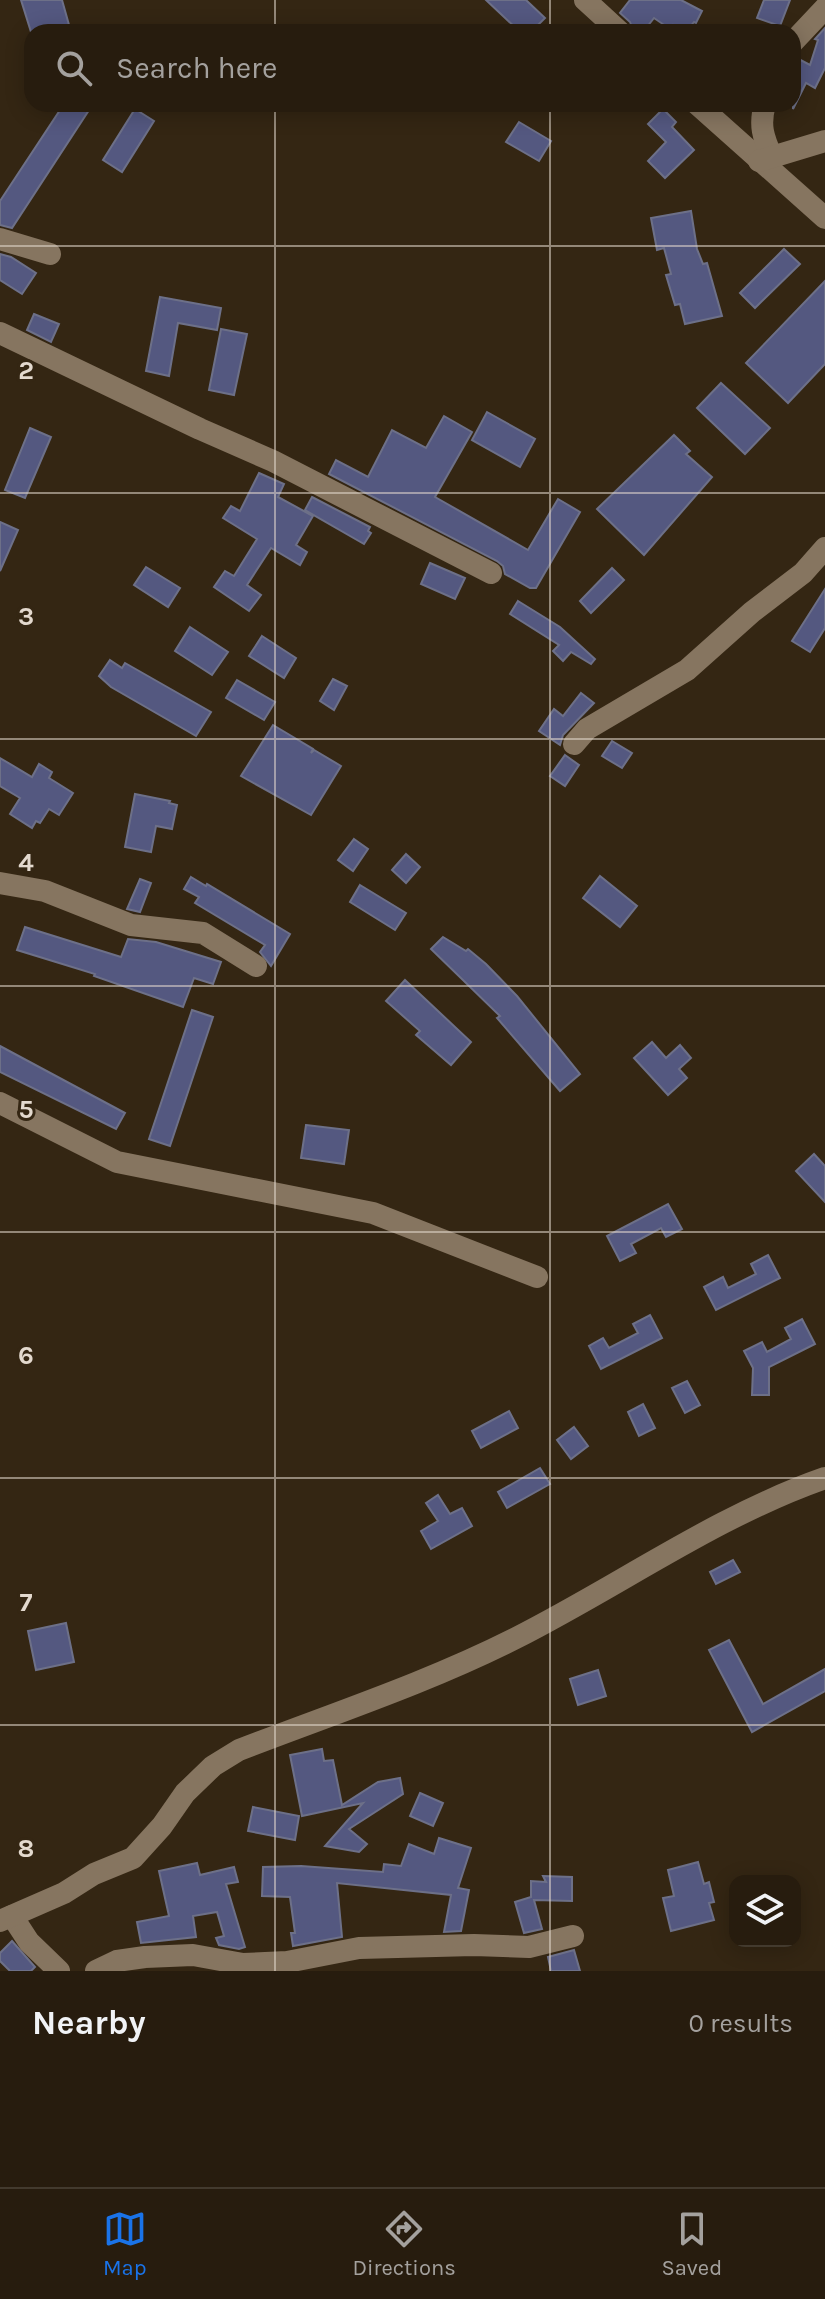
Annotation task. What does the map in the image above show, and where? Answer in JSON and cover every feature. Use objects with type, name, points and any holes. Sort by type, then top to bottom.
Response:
[{"type":"street","points":[[585,0],[611,24]]},
{"type":"street","points":[[801,34],[825,8]]},
{"type":"street","points":[[707,112],[766,159],[825,218]]},
{"type":"street","points":[[763,112],[760,122],[766,159]]},
{"type":"street","points":[[766,159],[825,141]]},
{"type":"street","points":[[0,239],[50,254]]},
{"type":"street","points":[[0,333],[273,461],[491,573]]},
{"type":"street","points":[[574,744],[587,729],[687,670],[752,612],[803,573],[825,548]]},
{"type":"street","points":[[0,883],[45,891],[131,925],[203,933],[256,966]]},
{"type":"street","points":[[0,1103],[117,1162],[373,1213],[537,1277]]},
{"type":"street","points":[[59,1971],[6,1918],[133,1858],[162,1826],[185,1793],[213,1766],[239,1750],[407,1687],[515,1639],[776,1495],[825,1478]]},
{"type":"street","points":[[96,1971],[117,1961],[145,1957],[193,1955],[243,1964],[292,1966],[359,1948],[529,1947],[573,1936]]},
{"type":"building","points":[[21,0],[62,0],[69,24],[28,24]]},
{"type":"building","points":[[486,0],[526,0],[545,18],[539,24],[512,24]]},
{"type":"building","points":[[630,0],[681,0],[702,11],[692,24],[663,24],[654,18],[649,24],[631,24],[620,13]]},
{"type":"building","points":[[764,0],[790,0],[781,24],[757,18]]},
{"type":"building","points":[[825,28],[825,68],[815,88],[806,83],[801,93],[801,60],[810,65],[818,40],[815,39]]},
{"type":"building","points":[[59,112],[88,112],[12,228],[0,225],[0,201]]},
{"type":"building","points":[[133,112],[140,112],[154,121],[122,172],[103,160]]},
{"type":"building","points":[[660,112],[666,112],[676,122],[672,127],[694,150],[665,178],[648,161],[666,142],[648,124]]},
{"type":"building","points":[[519,122],[551,141],[539,161],[506,142]]},
{"type":"building","points":[[691,211],[697,249],[703,264],[707,263],[722,316],[685,324],[680,304],[675,305],[666,275],[671,274],[664,248],[657,250],[651,218]]},
{"type":"building","points":[[784,249],[800,264],[755,308],[740,293]]},
{"type":"building","points":[[0,254],[11,257],[36,273],[22,294],[0,280]]},
{"type":"building","points":[[825,281],[825,364],[788,403],[746,363]]},
{"type":"building","points":[[160,297],[221,308],[217,330],[178,323],[169,376],[146,371]]},
{"type":"building","points":[[34,314],[59,324],[51,342],[27,330]]},
{"type":"building","points":[[221,329],[247,334],[234,395],[209,390]]},
{"type":"building","points":[[721,383],[770,428],[745,454],[697,408]]},
{"type":"building","points":[[487,412],[535,439],[520,467],[472,440]]},
{"type":"building","points":[[444,416],[472,432],[435,497],[528,550],[558,499],[580,512],[536,588],[530,588],[505,574],[503,566],[497,561],[329,474],[336,460],[368,477],[392,430],[426,448]]},
{"type":"building","points":[[30,428],[51,437],[25,498],[5,490]]},
{"type":"building","points":[[674,435],[690,451],[686,454],[712,477],[644,555],[597,509]]},
{"type":"building","points":[[259,473],[284,484],[278,497],[313,516],[296,545],[307,552],[300,565],[271,548],[247,585],[261,595],[249,611],[214,587],[225,571],[234,576],[257,539],[223,518],[231,506],[240,511]]},
{"type":"building","points":[[312,497],[370,527],[368,531],[371,533],[364,544],[305,510]]},
{"type":"building","points":[[0,522],[18,530],[0,571]]},
{"type":"building","points":[[430,563],[465,578],[455,599],[421,584]]},
{"type":"building","points":[[146,567],[180,588],[168,607],[134,585]]},
{"type":"building","points":[[612,568],[624,580],[591,613],[580,601]]},
{"type":"building","points":[[825,589],[825,628],[810,652],[792,641]]},
{"type":"building","points":[[518,601],[560,627],[595,659],[591,664],[571,652],[563,661],[553,651],[559,645],[510,614]]},
{"type":"building","points":[[190,627],[228,652],[212,675],[175,651]]},
{"type":"building","points":[[262,636],[296,658],[284,678],[249,656]]},
{"type":"building","points":[[110,660],[122,668],[125,663],[211,712],[196,736],[111,687],[99,676]]},
{"type":"building","points":[[333,679],[347,686],[334,710],[320,701]]},
{"type":"building","points":[[237,680],[275,702],[264,720],[226,698]]},
{"type":"building","points":[[581,693],[594,703],[563,735],[560,745],[539,731],[554,709],[563,716]]},
{"type":"building","points":[[273,725],[313,749],[311,753],[314,750],[341,766],[311,815],[241,776]]},
{"type":"building","points":[[612,741],[632,753],[622,768],[602,756]]},
{"type":"building","points":[[565,755],[579,765],[565,786],[550,776]]},
{"type":"building","points":[[0,758],[32,777],[39,764],[52,772],[49,778],[73,793],[59,815],[49,809],[40,823],[36,821],[32,828],[10,814],[20,798],[0,786]]},
{"type":"building","points":[[135,794],[177,805],[172,829],[156,826],[151,852],[125,847]]},
{"type":"building","points":[[354,839],[368,849],[353,871],[338,860]]},
{"type":"building","points":[[406,854],[420,867],[406,883],[392,870]]},
{"type":"building","points":[[600,876],[637,906],[620,927],[583,898]]},
{"type":"building","points":[[191,877],[290,934],[271,966],[260,952],[265,945],[195,903],[199,897],[184,889]]},
{"type":"building","points":[[140,879],[151,883],[140,912],[127,909]]},
{"type":"building","points":[[360,885],[406,913],[395,930],[350,902]]},
{"type":"building","points":[[25,927],[121,957],[128,939],[156,942],[221,962],[213,984],[194,978],[183,1007],[95,974],[17,950]]},
{"type":"building","points":[[443,937],[466,951],[468,949],[486,964],[517,996],[580,1074],[560,1091],[497,1018],[500,1016],[431,949]]},
{"type":"building","points":[[405,980],[471,1042],[451,1065],[416,1035],[420,1031],[386,1001]]},
{"type":"building","points":[[192,1010],[213,1017],[170,1146],[149,1139]]},
{"type":"building","points":[[652,1042],[666,1058],[680,1045],[691,1058],[679,1069],[687,1078],[668,1095],[634,1058]]},
{"type":"building","points":[[0,1046],[125,1113],[116,1129],[0,1072]]},
{"type":"building","points":[[306,1125],[349,1130],[344,1164],[301,1158]]},
{"type":"building","points":[[814,1154],[825,1166],[825,1202],[796,1171]]},
{"type":"building","points":[[668,1204],[682,1229],[666,1237],[661,1228],[631,1244],[636,1253],[620,1261],[607,1236]]},
{"type":"building","points":[[768,1255],[780,1278],[716,1310],[704,1287],[723,1277],[728,1288],[756,1274],[751,1264]]},
{"type":"building","points":[[650,1315],[662,1338],[601,1369],[589,1346],[603,1338],[609,1348],[638,1333],[633,1324]]},
{"type":"building","points":[[802,1319],[815,1344],[769,1367],[769,1395],[752,1395],[753,1368],[744,1351],[762,1342],[767,1352],[791,1339],[785,1328]]},
{"type":"building","points":[[687,1381],[700,1405],[685,1413],[672,1388]]},
{"type":"building","points":[[643,1404],[655,1428],[639,1436],[628,1412]]},
{"type":"building","points":[[509,1411],[518,1428],[481,1448],[472,1431]]},
{"type":"building","points":[[574,1427],[588,1446],[571,1459],[557,1440]]},
{"type":"building","points":[[540,1468],[550,1484],[507,1508],[498,1492]]},
{"type":"building","points":[[438,1495],[450,1514],[462,1508],[472,1526],[431,1549],[421,1531],[438,1521],[426,1503]]},
{"type":"building","points":[[733,1560],[740,1572],[716,1584],[710,1572]]},
{"type":"building","points":[[66,1623],[74,1662],[36,1670],[28,1631]]},
{"type":"building","points":[[729,1640],[763,1704],[825,1669],[825,1691],[752,1732],[709,1650]]},
{"type":"building","points":[[598,1670],[606,1696],[578,1705],[570,1679]]},
{"type":"building","points":[[322,1749],[324,1761],[333,1760],[342,1805],[378,1782],[400,1778],[403,1794],[349,1829],[367,1844],[359,1852],[325,1846],[363,1803],[302,1816],[290,1755]]},
{"type":"building","points":[[420,1793],[443,1803],[433,1826],[410,1816]]},
{"type":"building","points":[[253,1807],[299,1816],[295,1840],[248,1831]]},
{"type":"building","points":[[439,1838],[471,1848],[458,1888],[469,1890],[461,1931],[444,1932],[451,1895],[337,1883],[342,1937],[293,1946],[291,1933],[295,1933],[290,1897],[262,1896],[263,1867],[301,1866],[383,1872],[384,1864],[401,1866],[409,1844],[434,1854]]},
{"type":"building","points":[[698,1862],[704,1884],[709,1882],[714,1902],[709,1903],[714,1920],[671,1931],[663,1898],[674,1896],[668,1870]]},
{"type":"building","points":[[197,1863],[200,1875],[234,1867],[238,1882],[226,1884],[245,1947],[239,1949],[219,1945],[216,1938],[224,1936],[217,1912],[193,1916],[196,1937],[141,1943],[137,1922],[169,1916],[159,1871]]},
{"type":"building","points":[[543,1876],[572,1877],[572,1901],[534,1900],[542,1929],[524,1933],[515,1902],[531,1897],[531,1881],[546,1882]]},
{"type":"building","points":[[12,1941],[35,1967],[31,1971],[10,1971],[0,1961],[0,1953]]},
{"type":"building","points":[[574,1950],[580,1971],[551,1971],[548,1957]]}]
